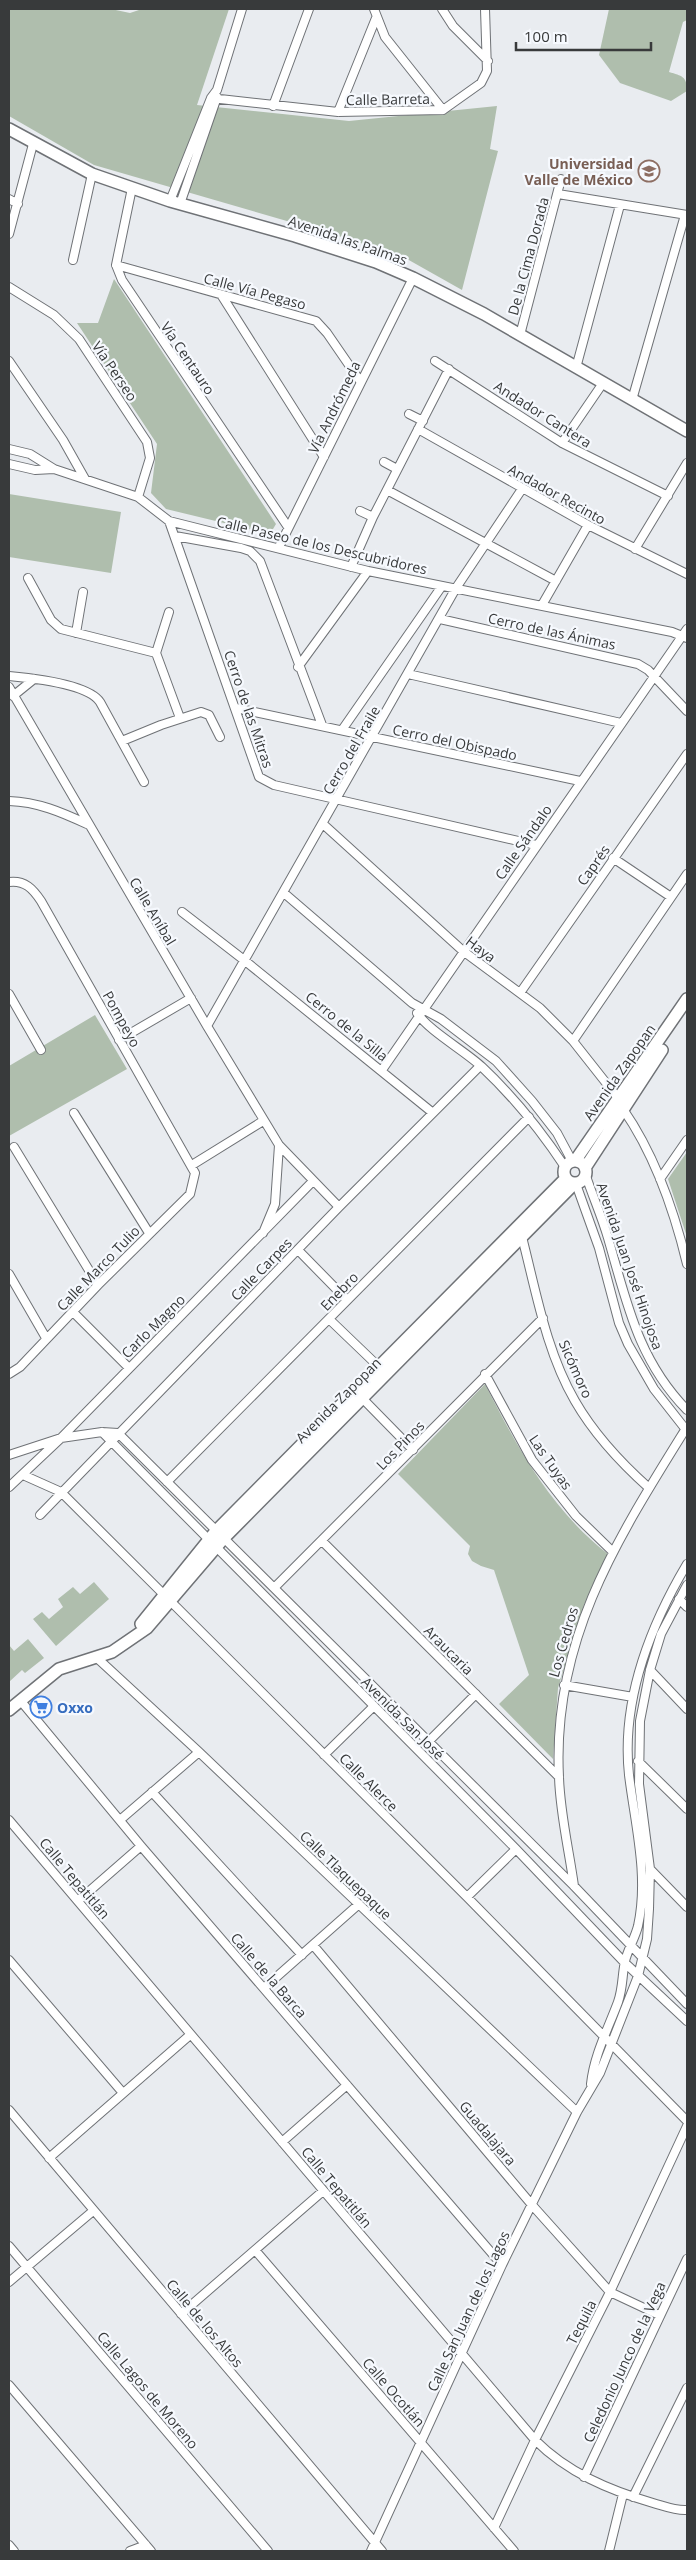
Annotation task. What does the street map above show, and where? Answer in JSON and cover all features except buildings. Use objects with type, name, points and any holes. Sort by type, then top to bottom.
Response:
[{"type":"street","points":[[175,202],[214,99],[242,9]]},
{"type":"street","points":[[273,106],[309,9]]},
{"type":"street","points":[[374,9],[385,37],[443,110]]},
{"type":"street","points":[[442,9],[453,26],[488,61]]},
{"type":"street","name":"Calle Barreta","points":[[214,99],[338,112],[443,110],[481,83],[488,61],[486,9]]},
{"type":"street","points":[[338,112],[376,18]]},
{"type":"street","name":"Avenida las Palmas","points":[[9,129],[33,144],[92,174],[175,202],[376,262],[413,278],[520,336],[687,432]]},
{"type":"street","points":[[9,234],[33,144]]},
{"type":"street","points":[[73,260],[92,174]]},
{"type":"street","points":[[558,194],[561,179]]},
{"type":"street","points":[[116,265],[132,188]]},
{"type":"street","name":"De la Cima Dorada","points":[[520,336],[558,194],[686,215]]},
{"type":"street","points":[[9,199],[18,204]]},
{"type":"street","points":[[576,368],[620,205]]},
{"type":"street","points":[[632,400],[686,215]]},
{"type":"street","name":"Calle Vía Pegaso","points":[[116,265],[316,321],[327,333],[360,381]]},
{"type":"street","name":"Vía Centauro","points":[[116,265],[122,280],[136,303],[288,527]]},
{"type":"street","name":"Vía Andrómeda","points":[[278,547],[413,278]]},
{"type":"street","name":"Vía Perseo","points":[[9,287],[67,326],[79,339],[147,442],[150,458],[138,497]]},
{"type":"street","points":[[222,296],[324,458]]},
{"type":"street","points":[[9,361],[63,440],[85,479]]},
{"type":"street","name":"Andador Cantera","points":[[435,361],[562,443],[668,496]]},
{"type":"street","points":[[350,567],[373,517],[449,369]]},
{"type":"street","points":[[562,443],[603,383]]},
{"type":"street","points":[[409,414],[423,421]]},
{"type":"street","name":"Andador Recinto","points":[[418,429],[588,525],[687,574]]},
{"type":"street","name":"Calle Paseo de los Descubridores","points":[[9,448],[30,454],[54,469],[138,497],[169,521],[278,547],[368,572],[686,634]]},
{"type":"street","points":[[384,462],[398,469]]},
{"type":"street","points":[[635,549],[687,463]]},
{"type":"street","name":"Calle Paseo de los Descubridores","points":[[9,464],[35,470],[54,469]]},
{"type":"street","name":"Cerro del Fraile","points":[[207,1026],[456,588],[485,541],[522,489]]},
{"type":"street","points":[[387,490],[556,580]]},
{"type":"street","points":[[360,511],[373,517]]},
{"type":"street","name":"Cerro de las Mitras","points":[[169,521],[236,708],[254,768],[259,777],[274,785],[536,845]]},
{"type":"street","points":[[542,605],[588,525]]},
{"type":"street","points":[[175,536],[241,548],[250,551],[260,562],[298,667],[322,725]]},
{"type":"street","points":[[298,667],[368,572]]},
{"type":"street","points":[[28,578],[54,624],[65,631],[156,653]]},
{"type":"street","points":[[342,730],[442,586]]},
{"type":"street","points":[[76,633],[83,592]]},
{"type":"street","points":[[169,612],[156,653],[180,718]]},
{"type":"street","name":"Cerro de las Ánimas","points":[[440,619],[628,661],[648,670],[687,711]]},
{"type":"street","name":"Calle Sándalo","points":[[382,1070],[621,723],[686,634]]},
{"type":"street","points":[[408,674],[621,723]]},
{"type":"street","points":[[9,676],[34,679],[91,693],[100,702],[144,782]]},
{"type":"street","points":[[9,688],[11,696],[34,679]]},
{"type":"street","name":"Calle Aníbal","points":[[11,696],[263,1121],[280,1145],[339,1207]]},
{"type":"street","name":"Cerro del Obispado","points":[[236,708],[580,782]]},
{"type":"street","points":[[122,741],[180,718],[206,712],[220,737]]},
{"type":"street","name":"Caprés","points":[[520,992],[687,754]]},
{"type":"street","points":[[9,801],[47,806],[88,824]]},
{"type":"street","name":"Haya","points":[[323,824],[463,951],[540,1008],[573,1040],[621,1103],[642,1139],[660,1179],[678,1227],[687,1264]]},
{"type":"street","points":[[613,858],[671,897]]},
{"type":"street","points":[[573,1040],[687,874]]},
{"type":"street","name":"Pompeyo","points":[[9,882],[22,882],[41,901],[192,1165],[195,1174]]},
{"type":"street","points":[[284,893],[412,1003],[424,1008],[506,1071],[556,1133],[571,1163],[572,1182]]},
{"type":"street","name":"Cerro de la Silla","points":[[182,912],[433,1112]]},
{"type":"street","points":[[9,994],[41,1050]]},
{"type":"street","points":[[119,1040],[191,998]]},
{"type":"street","name":"Avenida Zapopan","points":[[9,1710],[60,1669],[112,1652],[147,1628],[167,1599],[212,1544],[378,1366],[572,1182],[586,1172],[621,1103],[687,1000]]},
{"type":"street","points":[[412,1003],[419,1016],[480,1066],[571,1163],[581,1163],[586,1172]]},
{"type":"street","name":"Avenida Zapopan","points":[[571,1163],[621,1103],[687,1013]]},
{"type":"street","name":"Calle Carpes","points":[[40,1515],[339,1207],[480,1066]]},
{"type":"street","points":[[74,1113],[149,1233]]},
{"type":"street","name":"Enebro","points":[[168,1482],[529,1117]]},
{"type":"street","points":[[192,1165],[263,1121]]},
{"type":"street","points":[[660,1179],[687,1140]]},
{"type":"street","points":[[263,1234],[275,1204],[280,1145]]},
{"type":"street","points":[[14,1147],[98,1285]]},
{"type":"street","name":"Avenida Juan José Hinojosa","points":[[586,1172],[638,1337],[661,1380],[687,1410]]},
{"type":"street","name":"Calle Marco Tulio","points":[[9,1374],[20,1367],[149,1233],[190,1194],[195,1174]]},
{"type":"street","name":"Carlo Magno","points":[[9,1487],[61,1438],[263,1234],[313,1180]]},
{"type":"street","name":"Avenida Zapopan","points":[[220,1535],[362,1398],[522,1237],[572,1182]]},
{"type":"street","name":"Avenida Juan José Hinojosa","points":[[572,1182],[599,1248],[620,1323],[628,1344],[654,1389],[686,1431]]},
{"type":"street","name":"Sicómoro","points":[[522,1237],[543,1318],[562,1373],[575,1400],[604,1442],[630,1472],[649,1488]]},
{"type":"street","points":[[298,1250],[347,1300]]},
{"type":"street","points":[[9,1274],[46,1338]]},
{"type":"street","points":[[73,1312],[129,1368]]},
{"type":"street","name":"Los Pinos","points":[[274,1588],[413,1450],[485,1374],[543,1318]]},
{"type":"street","points":[[329,1319],[378,1366]]},
{"type":"street","name":"Las Tuyas","points":[[485,1374],[532,1460],[576,1516],[613,1552]]},
{"type":"street","points":[[362,1398],[413,1450]]},
{"type":"street","name":"Los Cedros","points":[[574,1886],[559,1777],[564,1685],[584,1613],[613,1552],[649,1488],[686,1431]]},
{"type":"street","points":[[9,1455],[61,1438],[102,1432],[118,1433]]},
{"type":"street","name":"Avenida San José","points":[[102,1432],[516,1848],[624,1963],[687,2021]]},
{"type":"street","name":"Avenida San José","points":[[118,1433],[574,1886],[630,1947],[687,2004]]},
{"type":"street","name":"Calle Alerce","points":[[23,1475],[61,1492],[467,1897],[687,2121]]},
{"type":"street","name":"Araucaria","points":[[322,1541],[559,1777]]},
{"type":"street","name":"Calle San Juan de los Lagos","points":[[591,2084],[593,2068],[622,1990],[624,1963],[638,1926],[641,1875],[628,1750],[633,1697],[654,1627],[687,1564]]},
{"type":"street","name":"Calle San Juan de los Lagos","points":[[371,2551],[422,2444],[502,2265],[591,2084],[600,2073],[638,1976],[643,1960],[650,1909],[650,1869],[638,1761],[640,1721],[650,1670],[662,1634],[687,1585]]},
{"type":"street","points":[[679,1599],[687,1607]]},
{"type":"street","name":"Calle Tlaquepaque","points":[[96,1658],[199,1752],[577,2112]]},
{"type":"street","points":[[650,1670],[687,1709]]},
{"type":"street","points":[[564,1685],[633,1697]]},
{"type":"street","points":[[428,1742],[476,1694]]},
{"type":"street","name":"Calle de la Barca","points":[[20,1700],[141,1846],[502,2265]]},
{"type":"street","points":[[324,1755],[374,1706]]},
{"type":"street","points":[[120,1820],[199,1752]]},
{"type":"street","points":[[638,1761],[687,1809]]},
{"type":"street","points":[[152,1792],[302,1955]]},
{"type":"street","points":[[473,1805],[481,1795]]},
{"type":"street","name":"Calle Tepatitlán","points":[[9,1820],[190,2035],[462,2352],[534,2440],[562,2464],[584,2476],[633,2497],[687,2510]]},
{"type":"street","points":[[78,1901],[141,1846]]},
{"type":"street","points":[[467,1897],[516,1848]]},
{"type":"street","points":[[650,1869],[687,1907]]},
{"type":"street","points":[[264,1988],[359,1904]]},
{"type":"street","name":"Guadalajara","points":[[314,1945],[532,2205],[610,2292],[659,2316]]},
{"type":"street","points":[[9,1960],[123,2093]]},
{"type":"street","points":[[49,2158],[190,2035]]},
{"type":"street","points":[[282,2142],[347,2085]]},
{"type":"street","name":"Calle de los Altos","points":[[9,2110],[382,2551]]},
{"type":"street","name":"Tequila","points":[[494,2528],[534,2440],[610,2292],[687,2126]]},
{"type":"street","points":[[181,2314],[323,2191]]},
{"type":"street","points":[[9,2282],[93,2211]]},
{"type":"street","name":"Calle Lagos de Moreno","points":[[9,2246],[268,2551]]},
{"type":"street","name":"Calle Ocotlán","points":[[255,2250],[514,2551]]},
{"type":"street","name":"Celedonio Junco de la Vega","points":[[584,2476],[687,2260]]},
{"type":"street","points":[[9,2384],[148,2548]]},
{"type":"street","points":[[633,2497],[687,2388]]},
{"type":"street","points":[[609,2551],[624,2494]]},
{"type":"street","points":[[9,2545],[14,2551]]},
{"type":"street","points":[[130,2551],[148,2548]]},
{"type":"green space","points":[[9,9],[111,9],[130,13],[142,9],[229,9],[197,105],[349,121],[497,106],[490,149],[498,151],[462,290],[407,259],[349,239],[94,165],[9,116]]},
{"type":"green space","points":[[609,9],[687,9],[687,20],[683,22],[669,72],[685,79],[687,91],[671,101],[620,83],[599,55]]},
{"type":"green space","points":[[114,279],[276,524],[270,534],[166,509],[151,493],[157,444],[77,323],[98,323]]},
{"type":"green space","points":[[9,494],[121,512],[111,573],[9,557]]},
{"type":"green space","points":[[95,1015],[127,1069],[9,1136],[9,1066]]},
{"type":"green space","points":[[687,1152],[687,1237],[668,1179]]},
{"type":"green space","points":[[485,1384],[523,1454],[552,1497],[569,1518],[608,1554],[584,1605],[558,1688],[553,1759],[499,1704],[529,1675],[494,1570],[472,1561],[468,1554],[470,1546],[398,1474]]},
{"type":"green space","points":[[94,1582],[109,1599],[56,1646],[33,1619],[42,1612],[49,1619],[63,1607],[58,1599],[73,1587],[80,1594]]},
{"type":"green space","points":[[28,1639],[44,1658],[25,1673],[22,1670],[9,1682],[9,1645],[14,1651]]},
{"type":"place","name":"Universidad Valle de México","points":[[649,171]]},
{"type":"place","name":"Oxxo","points":[[41,1707]]}]
